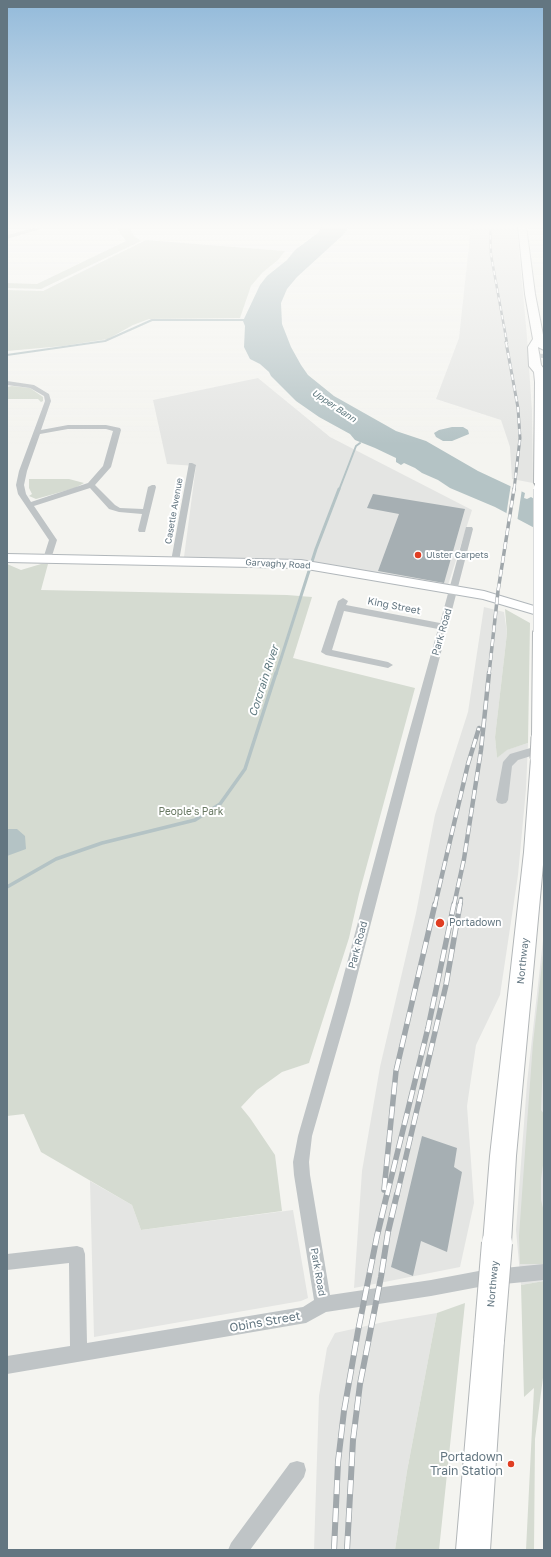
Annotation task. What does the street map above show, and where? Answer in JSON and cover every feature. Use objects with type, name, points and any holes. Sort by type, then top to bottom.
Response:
[{"type":"highway","points":[[531,299],[542,349]]},
{"type":"highway","name":"Northway","points":[[473,1550],[503,1156],[539,849],[542,747],[542,370],[540,362],[542,349]]},
{"type":"main road","name":"Garvaghy Road","points":[[7,558],[301,564],[454,589],[496,598],[544,613]]},
{"type":"street","points":[[7,383],[32,386],[47,395],[48,401],[21,478],[22,494],[53,540],[47,559]]},
{"type":"street","points":[[29,505],[91,485],[107,467],[117,430],[106,427],[68,427],[36,433]]},
{"type":"street","name":"Casetle Avenue","points":[[175,561],[192,465]]},
{"type":"street","points":[[91,485],[112,507],[119,510],[146,512]]},
{"type":"street","points":[[142,530],[152,487]]},
{"type":"street","name":"Park Road","points":[[324,1304],[302,1175],[302,1149],[345,997],[411,743],[454,589],[468,529]]},
{"type":"street","name":"King Street","points":[[388,665],[326,652],[342,604],[443,627]]},
{"type":"street","points":[[502,800],[507,765],[514,757],[542,747]]},
{"type":"street","points":[[7,1262],[77,1254],[80,1353]]},
{"type":"street","name":"Obins Street","points":[[7,1365],[306,1315],[324,1304],[431,1288],[484,1278],[544,1272]]},
{"type":"street","points":[[238,1550],[297,1470]]},
{"type":"shaded area","points":[[463,299],[524,299],[532,411],[533,483],[512,479],[510,447],[501,420],[436,399],[459,338]]},
{"type":"shaded area","points":[[258,378],[330,437],[472,510],[448,585],[304,561],[184,557],[196,466],[167,464],[153,400]]},
{"type":"shaded area","points":[[484,607],[504,612],[507,633],[495,737],[497,758],[506,750],[528,743],[526,789],[518,875],[500,995],[476,1045],[467,1106],[474,1203],[460,1267],[354,1288],[362,1171],[380,1067],[416,913],[435,815],[468,712]]},
{"type":"shaded area","points":[[544,931],[544,1281],[521,1285],[516,1230],[527,1083]]},
{"type":"shaded area","points":[[90,1181],[132,1205],[141,1230],[293,1210],[308,1298],[301,1301],[94,1337]]},
{"type":"shaded area","points":[[437,1313],[407,1471],[395,1550],[314,1550],[319,1396],[327,1348],[335,1333],[384,1322]]},
{"type":"green space","points":[[7,299],[247,299],[240,318],[149,319],[133,325],[108,339],[63,346],[7,351]]},
{"type":"green space","points":[[12,386],[30,388],[43,397],[43,401],[41,402],[38,399],[7,399],[7,387]]},
{"type":"green space","points":[[29,479],[69,479],[84,483],[75,488],[36,499],[29,496],[32,494],[29,488]]},
{"type":"green space","name":"People's Park","points":[[7,564],[21,570],[41,564],[48,564],[41,590],[287,595],[312,597],[293,658],[415,688],[359,894],[349,938],[309,1063],[282,1072],[257,1090],[241,1107],[275,1155],[282,1211],[141,1230],[132,1205],[41,1152],[24,1114],[7,1116]]},
{"type":"green space","points":[[505,609],[530,623],[528,743],[507,750],[497,758],[495,737],[507,633]]},
{"type":"green space","points":[[544,946],[544,1039],[541,1110],[544,1114],[544,1158],[541,1179],[541,1200],[544,1212],[544,1264],[520,1264],[519,1236],[533,1043]]},
{"type":"green space","points":[[544,1281],[544,1370],[535,1439],[534,1550],[526,1550],[534,1388],[524,1397],[521,1285]]},
{"type":"green space","points":[[465,1303],[439,1550],[395,1550],[407,1471],[437,1313]]},
{"type":"water","name":"Upper Bann","points":[[254,299],[283,299],[281,303],[282,324],[291,347],[308,375],[334,396],[396,431],[426,441],[478,471],[525,493],[524,498],[527,499],[531,497],[544,505],[544,533],[495,507],[450,488],[415,468],[404,463],[401,465],[396,462],[396,458],[355,440],[350,434],[319,417],[296,401],[271,376],[269,372],[260,364],[250,359],[244,347],[245,326],[243,321]]},
{"type":"water","points":[[452,427],[463,427],[468,430],[469,434],[452,441],[443,441],[436,437],[434,433],[439,430]]},
{"type":"water","points":[[7,829],[17,829],[25,836],[26,849],[7,856]]},
{"type":"pier","points":[[511,484],[522,489],[517,522],[506,516]]},
{"type":"building","name":"Ulster Carpets","points":[[373,494],[465,509],[444,583],[378,571],[399,514],[367,508]]},
{"type":"building","points":[[422,1136],[457,1148],[454,1167],[462,1172],[447,1252],[421,1241],[413,1276],[391,1267]]},
{"type":"waterway","points":[[7,355],[105,341],[152,320],[248,320]]},
{"type":"waterway","name":"Corcrain River","points":[[339,490],[356,446],[360,443]]},
{"type":"waterway","name":"Corcrain River","points":[[276,674],[316,549],[339,489]]},
{"type":"waterway","name":"Corcrain River","points":[[7,887],[56,859],[102,843],[195,820],[220,804],[245,769],[276,673]]},
{"type":"railway","points":[[499,299],[507,343]]},
{"type":"railway","points":[[506,342],[518,408],[520,438],[514,490]]},
{"type":"railway","points":[[489,674],[498,591],[514,489]]},
{"type":"railway","points":[[454,905],[464,859],[481,750],[489,673]]},
{"type":"railway","points":[[435,905],[468,764],[479,728]]},
{"type":"railway","points":[[460,905],[461,899]]},
{"type":"railway","points":[[384,1190],[396,1071],[435,904]]},
{"type":"railway","points":[[387,1195],[428,1028],[454,904]]},
{"type":"railway","points":[[397,1195],[446,985],[460,904]]},
{"type":"railway","points":[[334,1550],[338,1462],[344,1411],[358,1331],[387,1194]]},
{"type":"railway","points":[[347,1550],[353,1440],[360,1384],[381,1277],[388,1232],[397,1194]]},
{"type":"place","name":"Ulster Carpets","points":[[418,555]]},
{"type":"place","name":"Portadown","points":[[440,923]]},
{"type":"place","name":"Portadown Train Station","points":[[511,1464]]}]
